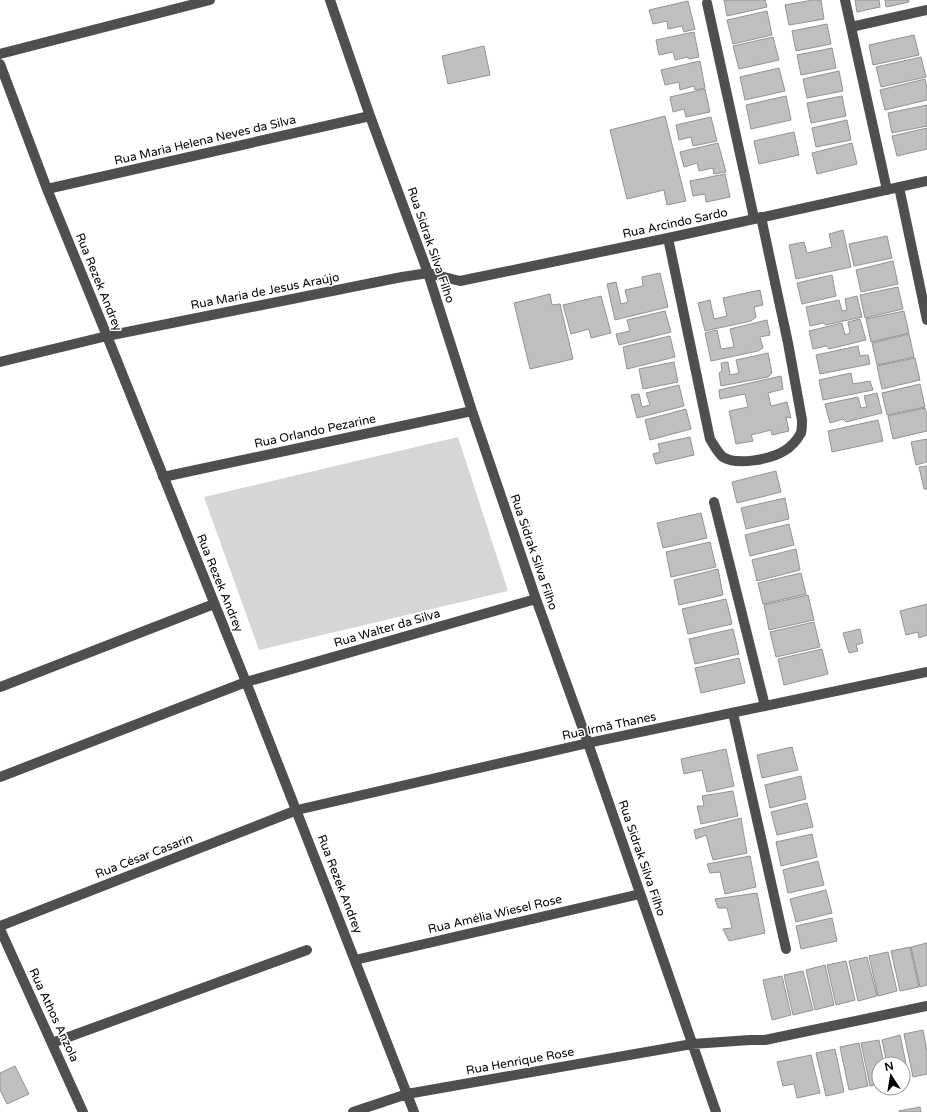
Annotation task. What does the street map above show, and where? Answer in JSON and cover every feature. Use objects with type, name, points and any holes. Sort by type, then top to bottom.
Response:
[{"type":"street","points":[[0,54],[210,0]]},
{"type":"street","name":"Rua Sidrak Silva Filho","points":[[330,0],[370,116],[428,273],[472,411],[536,599],[588,743],[716,1112]]},
{"type":"street","points":[[845,0],[887,190]]},
{"type":"street","points":[[668,238],[710,439],[723,456],[734,461],[750,461],[774,456],[785,451],[793,444],[802,432],[802,420],[788,343],[707,3]]},
{"type":"street","points":[[851,27],[927,10]]},
{"type":"street","name":"Rua Rezek Andrey","points":[[0,64],[47,189],[297,810],[414,1112]]},
{"type":"street","name":"Rua Maria Helena Neves da Silva","points":[[47,189],[370,116]]},
{"type":"street","name":"Rua Arcindo Sardo","points":[[428,273],[460,281],[668,238],[927,181]]},
{"type":"street","points":[[899,187],[927,320]]},
{"type":"street","name":"Rua Maria de Jesus Araújo","points":[[0,362],[107,336],[428,273]]},
{"type":"street","name":"Rua Orlando Pezarine","points":[[163,477],[472,411]]},
{"type":"street","points":[[714,502],[765,706]]},
{"type":"street","name":"Rua Walter da Silva","points":[[0,777],[246,682],[536,599]]},
{"type":"street","points":[[0,687],[214,604]]},
{"type":"street","name":"Rua Irmã Thanes","points":[[297,810],[588,743],[927,672]]},
{"type":"street","points":[[733,713],[786,949]]},
{"type":"street","name":"Rua César Casarin","points":[[0,928],[297,810]]},
{"type":"street","name":"Rua Amélia Wiesel Rose","points":[[355,960],[640,894]]},
{"type":"street","name":"Rua Athos Anzola","points":[[0,928],[84,1112]]},
{"type":"street","points":[[52,1043],[307,950]]},
{"type":"street","name":"Rua Henrique Rose","points":[[353,1112],[407,1094],[692,1044],[765,1040],[927,1006]]},
{"type":"shaded area","points":[[458,437],[508,591],[259,650],[204,497]]},
{"type":"building","points":[[724,0],[765,0],[767,7],[727,16]]},
{"type":"building","points":[[821,0],[824,19],[789,25],[785,5]]},
{"type":"building","points":[[855,0],[879,0],[880,7],[857,12]]},
{"type":"building","points":[[885,0],[909,0],[909,2],[886,7]]},
{"type":"building","points":[[688,1],[695,29],[684,32],[682,26],[668,29],[667,21],[653,24],[649,10]]},
{"type":"building","points":[[767,11],[772,35],[733,44],[727,20]]},
{"type":"building","points":[[827,24],[831,44],[796,51],[792,31]]},
{"type":"building","points":[[694,32],[699,57],[689,59],[688,57],[675,60],[673,52],[659,55],[656,40]]},
{"type":"building","points":[[914,35],[919,55],[873,65],[869,45]]},
{"type":"building","points":[[773,37],[779,60],[739,69],[733,46]]},
{"type":"building","points":[[484,46],[490,75],[448,84],[442,56]]},
{"type":"building","points":[[832,48],[836,68],[801,75],[797,55]]},
{"type":"building","points":[[921,57],[926,77],[881,87],[876,67]]},
{"type":"building","points":[[700,61],[705,88],[695,90],[694,86],[680,90],[679,82],[665,85],[661,70]]},
{"type":"building","points":[[779,68],[785,91],[745,100],[740,77]]},
{"type":"building","points":[[839,71],[843,91],[807,98],[803,79]]},
{"type":"building","points":[[925,79],[927,100],[885,110],[880,90]]},
{"type":"building","points":[[705,89],[710,112],[686,117],[684,109],[673,112],[670,97]]},
{"type":"building","points":[[786,96],[791,120],[751,129],[746,105]]},
{"type":"building","points":[[842,96],[846,116],[811,123],[807,103]]},
{"type":"building","points":[[927,105],[927,126],[892,133],[888,113]]},
{"type":"building","points":[[665,116],[686,201],[667,205],[664,190],[627,199],[610,130]]},
{"type":"building","points":[[711,117],[717,141],[693,146],[691,137],[679,140],[676,125]]},
{"type":"building","points":[[847,120],[851,140],[816,147],[812,128]]},
{"type":"building","points":[[927,128],[927,149],[897,156],[892,136]]},
{"type":"building","points":[[794,132],[799,155],[759,164],[754,141]]},
{"type":"building","points":[[718,143],[726,172],[714,174],[713,168],[699,171],[697,163],[684,167],[680,152]]},
{"type":"building","points":[[852,143],[857,164],[817,174],[812,153]]},
{"type":"building","points":[[725,174],[730,197],[706,202],[705,194],[693,196],[690,181]]},
{"type":"building","points":[[843,230],[851,267],[796,279],[789,245],[804,242],[807,253],[832,247],[829,234]]},
{"type":"building","points":[[887,236],[892,258],[854,266],[849,244]]},
{"type":"building","points":[[893,261],[898,284],[861,292],[856,270]]},
{"type":"building","points":[[660,273],[668,307],[615,320],[607,284],[616,282],[621,304],[628,302],[625,290],[643,286],[642,277]]},
{"type":"building","points":[[832,275],[836,296],[802,304],[797,283]]},
{"type":"building","points":[[898,287],[903,309],[865,318],[860,295]]},
{"type":"building","points":[[760,290],[763,305],[754,307],[756,317],[751,321],[705,331],[698,303],[710,300],[714,319],[727,316],[723,298]]},
{"type":"building","points":[[550,294],[552,305],[560,304],[573,359],[530,369],[514,303]]},
{"type":"building","points":[[601,296],[611,333],[591,338],[589,329],[571,334],[563,305]]},
{"type":"building","points":[[857,296],[862,317],[826,325],[823,323],[810,326],[806,307],[839,300],[842,311],[847,310],[845,299]]},
{"type":"building","points":[[665,311],[671,332],[619,345],[616,334],[630,331],[627,320]]},
{"type":"building","points":[[904,311],[909,333],[871,342],[866,319]]},
{"type":"building","points":[[860,319],[866,340],[829,349],[827,346],[813,349],[809,331],[842,323],[845,335],[850,333],[848,322]]},
{"type":"building","points":[[767,320],[770,335],[760,337],[763,348],[758,351],[711,361],[705,333],[717,330],[721,349],[734,347],[730,329]]},
{"type":"building","points":[[909,334],[914,357],[877,365],[872,343]]},
{"type":"building","points":[[670,336],[675,357],[627,369],[623,347]]},
{"type":"building","points":[[858,346],[860,356],[868,355],[870,364],[820,374],[816,355]]},
{"type":"building","points":[[768,353],[772,373],[768,377],[721,386],[719,373],[722,371],[721,363],[728,362],[730,375],[739,373],[736,360]]},
{"type":"building","points":[[915,358],[920,380],[882,389],[877,366]]},
{"type":"building","points":[[674,362],[678,382],[643,389],[639,369]]},
{"type":"building","points":[[851,373],[853,384],[870,381],[873,390],[823,400],[819,380]]},
{"type":"building","points":[[781,376],[783,389],[768,393],[771,406],[787,402],[791,418],[786,417],[789,431],[772,435],[771,430],[751,435],[753,441],[736,444],[729,411],[748,407],[745,394],[720,399],[719,390]]},
{"type":"building","points":[[920,384],[925,407],[887,415],[882,393]]},
{"type":"building","points":[[679,385],[684,406],[637,418],[631,395],[639,394],[642,407],[650,405],[646,393]]},
{"type":"building","points":[[877,393],[882,413],[846,422],[843,419],[830,423],[825,404],[858,397],[861,408],[867,407],[864,396]]},
{"type":"building","points":[[925,408],[927,415],[927,431],[893,439],[888,416]]},
{"type":"building","points":[[686,409],[691,429],[650,440],[645,420]]},
{"type":"building","points":[[878,420],[883,441],[832,452],[828,431]]},
{"type":"building","points":[[690,437],[694,455],[656,464],[653,454],[660,452],[658,444]]},
{"type":"building","points":[[927,439],[927,462],[916,465],[911,442]]},
{"type":"building","points":[[927,466],[927,489],[924,489],[919,467]]},
{"type":"building","points":[[776,471],[781,492],[737,503],[732,482]]},
{"type":"building","points":[[785,498],[789,519],[746,529],[741,508]]},
{"type":"building","points":[[701,513],[707,538],[663,548],[657,523]]},
{"type":"building","points":[[789,524],[794,545],[750,556],[745,535]]},
{"type":"building","points":[[710,542],[716,567],[671,577],[666,552]]},
{"type":"building","points":[[796,549],[800,570],[757,581],[752,560]]},
{"type":"building","points":[[718,569],[723,595],[679,605],[674,580]]},
{"type":"building","points":[[801,573],[806,594],[763,604],[758,583]]},
{"type":"building","points":[[808,595],[814,620],[769,630],[764,605]]},
{"type":"building","points":[[726,599],[732,624],[688,634],[682,609]]},
{"type":"building","points":[[927,604],[927,635],[919,638],[918,632],[906,635],[900,611]]},
{"type":"building","points":[[814,622],[820,647],[776,657],[770,632]]},
{"type":"building","points":[[733,629],[739,654],[695,664],[689,639]]},
{"type":"building","points":[[860,629],[863,643],[856,645],[858,651],[849,653],[843,633]]},
{"type":"building","points":[[822,649],[828,674],[784,685],[778,659]]},
{"type":"building","points":[[739,658],[745,683],[701,693],[695,668]]},
{"type":"building","points":[[792,747],[798,770],[762,778],[757,755]]},
{"type":"building","points":[[726,749],[734,786],[707,792],[702,770],[684,774],[681,759]]},
{"type":"building","points":[[801,776],[806,799],[770,808],[765,785]]},
{"type":"building","points":[[733,791],[738,816],[701,824],[697,806],[704,806],[702,796]]},
{"type":"building","points":[[807,803],[813,827],[777,835],[771,812]]},
{"type":"building","points":[[741,818],[747,853],[713,860],[706,835],[696,839],[694,830]]},
{"type":"building","points":[[812,834],[817,857],[781,866],[776,842]]},
{"type":"building","points":[[750,856],[756,887],[725,894],[720,872],[710,873],[707,864]]},
{"type":"building","points":[[818,861],[824,885],[788,893],[783,870]]},
{"type":"building","points":[[826,890],[832,913],[796,922],[790,899]]},
{"type":"building","points":[[757,893],[765,933],[729,941],[723,929],[732,928],[727,908],[718,908],[715,899]]},
{"type":"building","points":[[832,918],[837,941],[801,949],[796,926]]},
{"type":"building","points":[[927,943],[927,985],[920,987],[911,947]]},
{"type":"building","points":[[910,947],[919,987],[900,991],[891,951]]},
{"type":"building","points":[[888,952],[897,991],[878,996],[869,956]]},
{"type":"building","points":[[867,957],[877,996],[858,1001],[849,961]]},
{"type":"building","points":[[846,961],[855,1000],[836,1005],[827,965]]},
{"type":"building","points":[[825,965],[834,1005],[815,1010],[806,970]]},
{"type":"building","points":[[803,971],[813,1010],[793,1015],[784,975]]},
{"type":"building","points":[[782,976],[791,1015],[772,1020],[763,980]]},
{"type":"building","points":[[923,1030],[927,1051],[927,1074],[913,1077],[911,1056],[909,1056],[904,1034]]},
{"type":"building","points":[[900,1035],[904,1056],[885,1056],[882,1040]]},
{"type":"building","points":[[879,1040],[882,1056],[871,1056],[870,1086],[861,1043]]},
{"type":"building","points":[[859,1043],[868,1086],[849,1090],[840,1047]]},
{"type":"building","points":[[835,1049],[844,1092],[826,1096],[816,1053]]},
{"type":"building","points":[[811,1055],[820,1093],[797,1098],[794,1084],[783,1086],[777,1062]]},
{"type":"building","points":[[15,1066],[29,1094],[7,1104],[0,1090],[0,1073]]},
{"type":"building","points":[[920,1107],[921,1112],[899,1112],[899,1111]]}]
